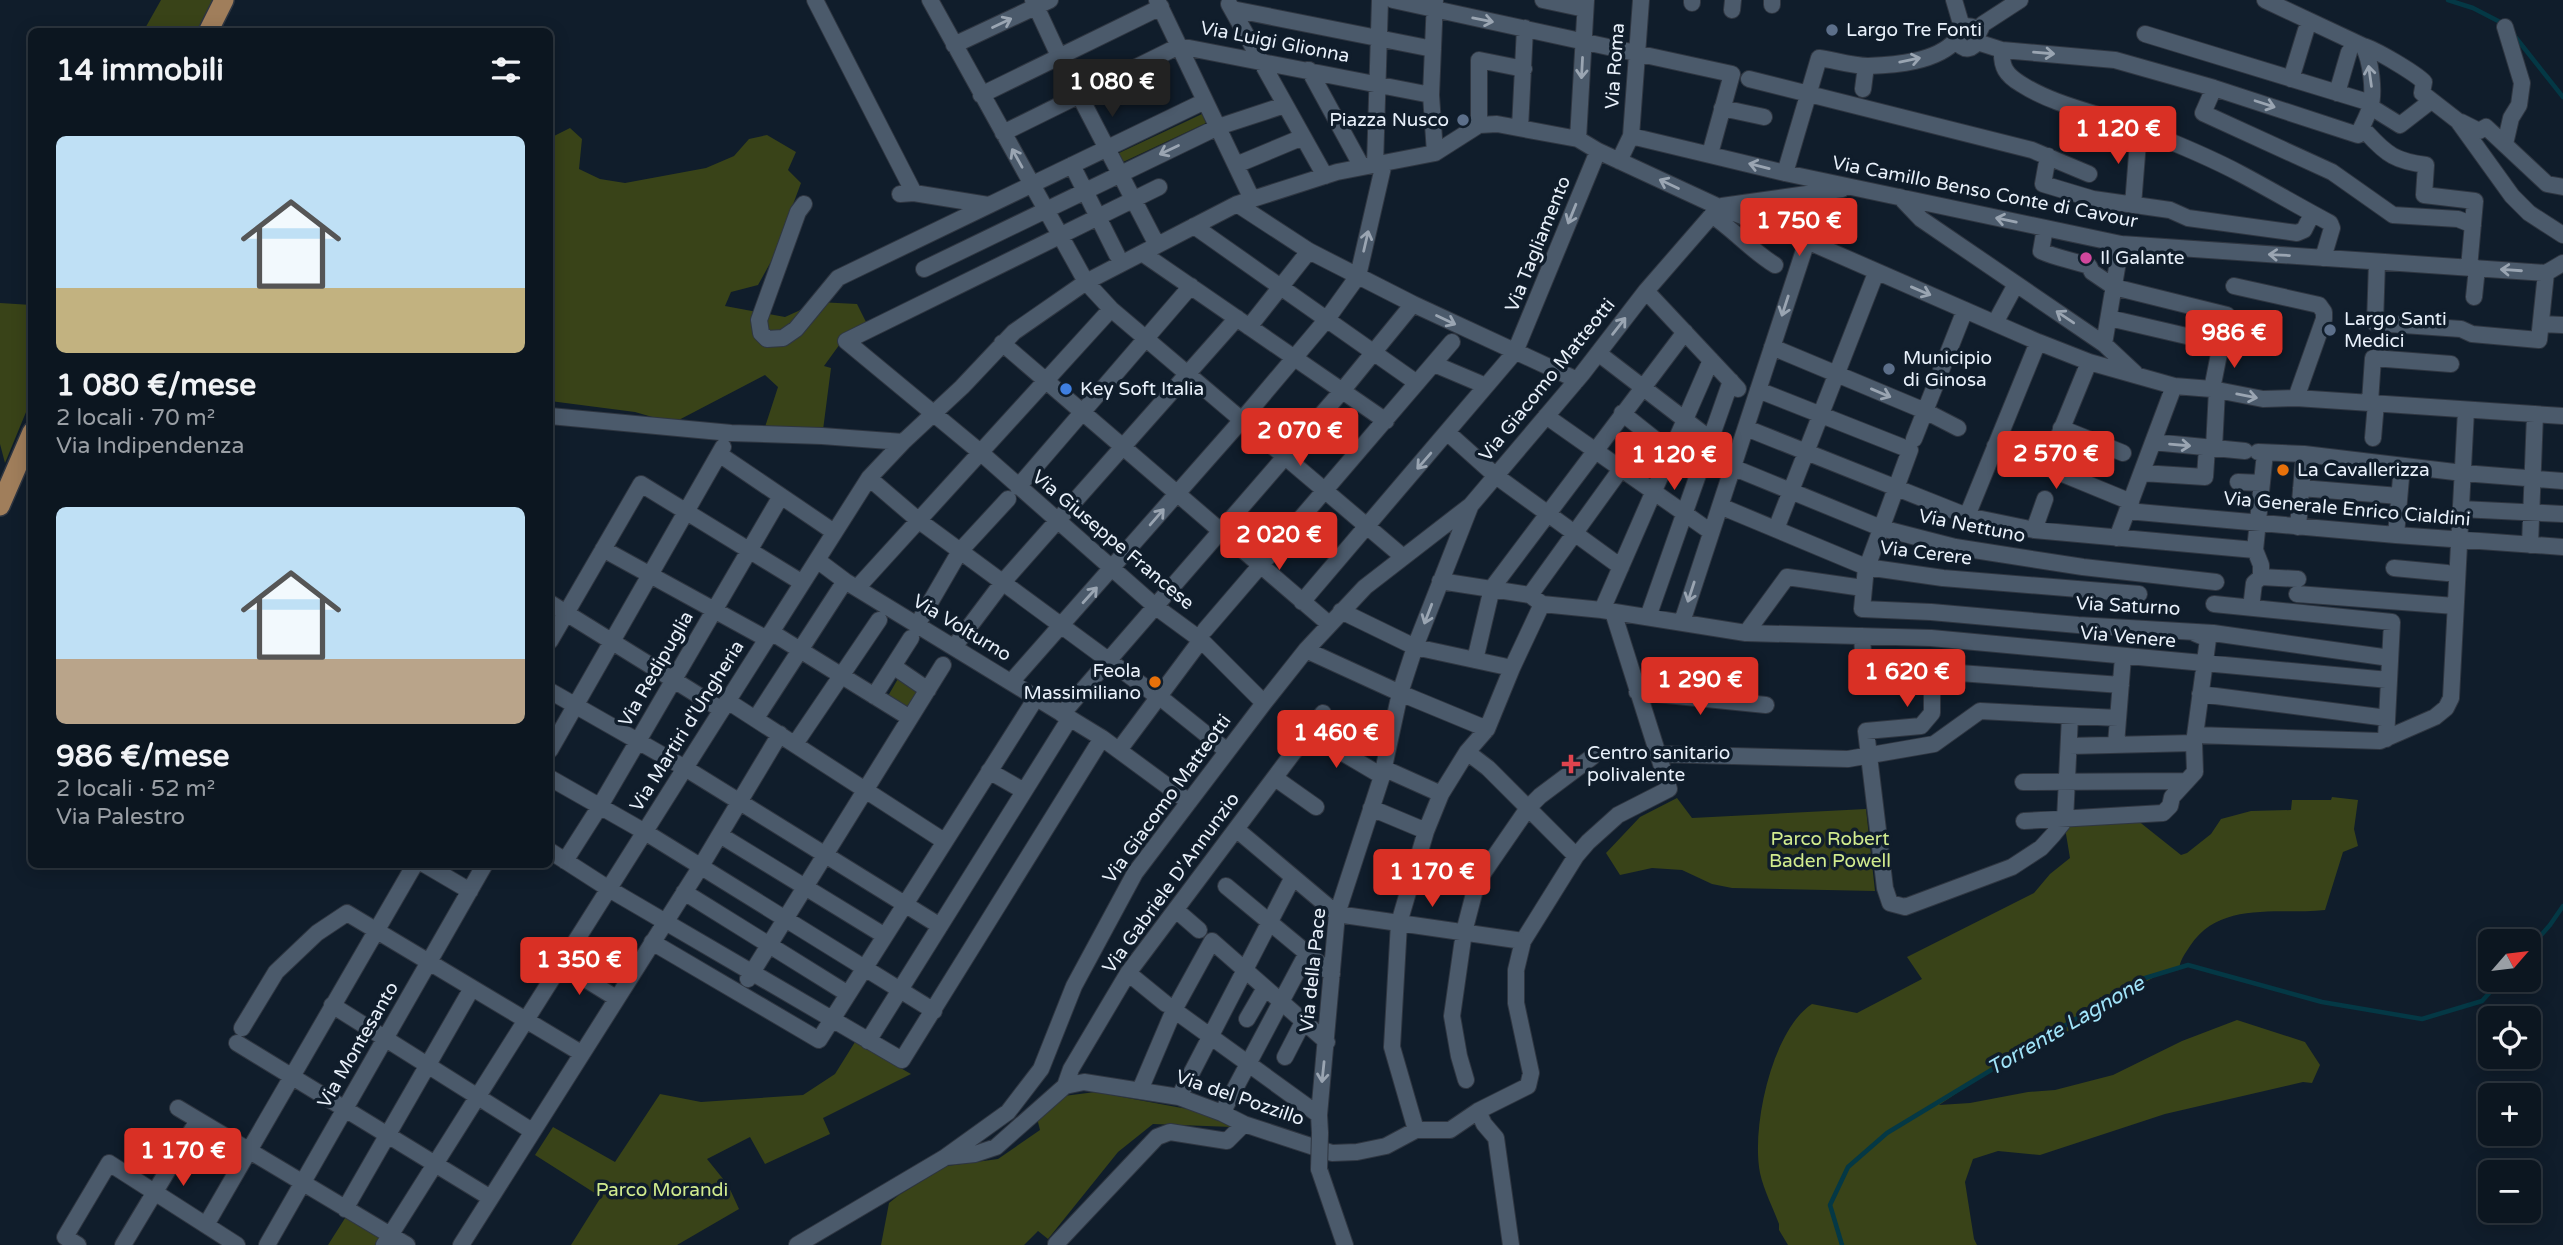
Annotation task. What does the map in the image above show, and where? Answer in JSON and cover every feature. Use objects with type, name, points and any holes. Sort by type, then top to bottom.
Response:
[{"type":"main road","points":[[210,28],[224,0]]},
{"type":"main road","points":[[0,506],[28,441]]},
{"type":"street","points":[[815,0],[907,194],[988,205]]},
{"type":"street","points":[[930,0],[1086,282],[1111,309],[1402,556]]},
{"type":"street","points":[[1268,0],[1279,19]]},
{"type":"street","points":[[1011,682],[1241,421],[1327,320],[1358,276],[1374,165],[1380,0]]},
{"type":"street","points":[[1393,0],[1435,5],[1732,74],[1710,154]]},
{"type":"street","points":[[1543,0],[1585,4],[1578,139]]},
{"type":"street","name":"Via Roma","points":[[1631,136],[1641,0]]},
{"type":"street","points":[[1954,0],[1959,34]]},
{"type":"street","points":[[1978,38],[1983,24],[2021,0]]},
{"type":"street","points":[[2264,0],[2356,49],[2367,52],[2371,105],[2363,134]]},
{"type":"street","points":[[954,46],[1040,2],[1059,56],[1133,200],[1149,249],[1191,286],[1386,421]]},
{"type":"street","points":[[981,94],[1159,4],[1236,165],[1244,201],[1309,251],[1413,304],[1577,380]]},
{"type":"street","points":[[1229,5],[1279,19],[1433,49]]},
{"type":"street","points":[[1229,5],[1325,176]]},
{"type":"street","points":[[1435,5],[1432,94],[1435,153]]},
{"type":"street","points":[[1785,173],[1819,58],[1866,66],[1909,62],[1940,53],[1950,47],[1959,34],[1971,27],[1978,38],[2002,50],[2115,60],[2363,134],[2384,152],[2402,162],[2426,165],[2424,195],[2475,201],[2474,297]]},
{"type":"street","points":[[2505,27],[2522,83],[2519,105],[2511,118],[2505,144]]},
{"type":"street","points":[[1520,128],[1525,28]]},
{"type":"street","points":[[2291,79],[2306,30]]},
{"type":"street","points":[[2145,34],[2371,105],[2400,125],[2431,101]]},
{"type":"street","name":"Via Luigi Glionna","points":[[1003,133],[1179,46],[1432,94]]},
{"type":"street","points":[[2356,49],[2373,48],[2416,74],[2424,82],[2422,93],[2431,101],[2458,121],[2479,131],[2486,127],[2547,184],[2563,187]]},
{"type":"street","points":[[2337,93],[2356,49]]},
{"type":"street","points":[[2002,50],[2005,72],[2043,96],[2139,129],[2240,173],[2330,223],[2332,228],[2323,258]]},
{"type":"street","points":[[1479,125],[1479,60],[1524,69]]},
{"type":"street","points":[[1863,89],[1866,66]]},
{"type":"street","points":[[1309,70],[1374,165]]},
{"type":"street","points":[[1749,79],[2048,156],[2089,174]]},
{"type":"street","points":[[2214,88],[2203,113],[2332,172],[2393,215],[2458,219],[2473,225]]},
{"type":"street","points":[[804,204],[798,212],[759,320],[761,333],[768,339],[783,338],[796,328],[838,278],[1205,100]]},
{"type":"street","points":[[925,269],[1218,127],[1285,105]]},
{"type":"street","points":[[1722,108],[1764,117]]},
{"type":"street","points":[[2458,121],[2512,196],[2529,212],[2561,230]]},
{"type":"street","points":[[1374,165],[1435,153],[1479,125],[1497,124],[1578,139],[1716,211],[1807,241],[1876,273],[2089,362],[2174,386],[2263,399],[2296,398],[2563,416]]},
{"type":"street","points":[[2133,205],[2139,129]]},
{"type":"street","points":[[1619,160],[1631,136]]},
{"type":"street","name":"Via Camillo Benso Conte di Cavour","points":[[1631,136],[1785,173],[2121,244],[2473,268],[2558,265]]},
{"type":"street","points":[[1236,165],[1303,137]]},
{"type":"street","name":"Via Tagliamento","points":[[1302,602],[1516,352],[1598,151]]},
{"type":"street","points":[[2048,156],[2043,184],[2093,199],[2170,210],[2188,218],[2297,233],[2304,230],[2312,214]]},
{"type":"street","points":[[1072,165],[1117,255]]},
{"type":"street","name":"Via Martiri d'Ungheria","points":[[387,1241],[869,478],[931,414],[962,387],[1002,343],[1086,282],[1244,201],[1325,176],[1374,165]]},
{"type":"street","points":[[1060,236],[1159,187]]},
{"type":"street","points":[[1716,211],[1852,187]]},
{"type":"street","points":[[1900,197],[1921,219],[2104,344],[2137,375]]},
{"type":"street","points":[[1716,211],[1757,254],[1775,265]]},
{"type":"street","name":"Via Giacomo Matteotti","points":[[797,1245],[944,1158],[1007,1112],[1041,1069],[1074,986],[1135,873],[1264,703],[1306,650],[1365,587],[1471,505],[1577,380],[1646,291],[1716,211]]},
{"type":"street","points":[[1194,226],[1417,383]]},
{"type":"street","points":[[2045,228],[2041,251],[2053,257],[2063,256],[2089,265],[2092,272],[2114,287],[2227,315]]},
{"type":"street","name":"Via Giuseppe Francese","points":[[1060,236],[846,341],[980,452],[1013,493],[1058,520],[1156,607],[1203,635],[1264,703]]},
{"type":"street","points":[[1682,622],[1807,241]]},
{"type":"street","points":[[2104,344],[2121,244]]},
{"type":"street","points":[[954,648],[1003,582],[1124,446],[1189,375],[1281,287],[1309,251]]},
{"type":"street","points":[[2378,262],[2375,323],[2461,329],[2472,334],[2540,332],[2563,325]]},
{"type":"street","points":[[2540,332],[2558,265]]},
{"type":"street","points":[[1776,529],[1876,273]]},
{"type":"street","points":[[1995,323],[2016,284]]},
{"type":"street","points":[[874,696],[960,551],[1191,286]]},
{"type":"street","points":[[2234,286],[2319,305],[2324,312],[2324,319],[2296,398]]},
{"type":"street","points":[[1646,291],[1734,385],[1710,439],[1647,617]]},
{"type":"street","points":[[868,1041],[1024,791],[1066,716],[1108,659],[1342,391],[1413,304]]},
{"type":"street","points":[[756,718],[800,650],[851,585],[918,520],[1111,309]]},
{"type":"street","points":[[1746,632],[1787,577],[1863,588],[1868,563],[1965,310]]},
{"type":"street","points":[[2109,318],[2221,344],[2206,477],[2142,472]]},
{"type":"street","points":[[1475,660],[1492,588],[1685,332]]},
{"type":"street","points":[[1119,750],[1162,699],[1203,635],[1452,342]]},
{"type":"street","points":[[1967,516],[2038,342]]},
{"type":"street","points":[[1002,343],[1329,624]]},
{"type":"street","points":[[1772,347],[1925,411],[1958,428]]},
{"type":"street","points":[[1598,353],[1710,439]]},
{"type":"street","points":[[2373,438],[2373,358],[2451,364]]},
{"type":"street","points":[[1647,433],[1575,533],[1536,599],[1487,729],[1467,752],[1441,794],[1426,831],[1399,923],[1392,1047],[1416,1130],[1450,1130],[1478,1111],[1528,1086],[1531,1073],[1516,1003],[1516,970],[1523,941],[1576,856],[1588,842],[1618,816],[1668,789],[1637,692],[1607,611],[1621,567],[1712,360]]},
{"type":"street","points":[[2046,467],[2089,362]]},
{"type":"street","points":[[1434,364],[1486,386]]},
{"type":"street","points":[[2117,538],[2174,386]]},
{"type":"street","points":[[1758,390],[1820,416],[1912,444]]},
{"type":"street","points":[[2068,746],[2194,739],[2380,741],[2435,718],[2446,708],[2451,698],[2466,410]]},
{"type":"street","points":[[1622,413],[1671,452]]},
{"type":"street","points":[[2530,545],[2535,414]]},
{"type":"street","points":[[553,416],[731,433],[903,442]]},
{"type":"street","points":[[1546,416],[1711,533]]},
{"type":"street","points":[[1745,428],[1967,516],[2034,530],[2093,537],[2255,550]]},
{"type":"street","points":[[2061,428],[2123,453]]},
{"type":"street","points":[[1448,433],[1496,476],[1621,567]]},
{"type":"street","points":[[2153,442],[2304,454],[2563,481]]},
{"type":"street","name":"Via Generale Enrico Cialdini","points":[[1995,446],[2129,507],[2298,527],[2563,547]]},
{"type":"street","points":[[553,745],[721,450],[834,532]]},
{"type":"street","points":[[2251,608],[2254,583],[2260,577],[2262,565],[2255,550],[2262,483],[2256,452]]},
{"type":"street","points":[[2298,527],[2304,454]]},
{"type":"street","points":[[2396,535],[2402,466]]},
{"type":"street","name":"Via Nettuno","points":[[1732,467],[1881,528],[1955,547],[2083,567],[2216,582]]},
{"type":"street","points":[[869,478],[918,520],[1162,699],[1227,751]]},
{"type":"street","points":[[2238,482],[2262,483]]},
{"type":"street","points":[[553,636],[641,484],[801,582]]},
{"type":"street","points":[[2301,488],[2399,496]]},
{"type":"street","name":"Via Redipuglia","points":[[565,861],[600,806],[781,496]]},
{"type":"street","points":[[2034,530],[2045,499]]},
{"type":"street","name":"Via della Pace","points":[[1345,1245],[1319,1169],[1319,1115],[1337,914],[1383,772],[1400,693],[1415,647],[1471,505]]},
{"type":"street","name":"Via Cerere","points":[[1720,506],[1868,563],[1943,578],[2139,594]]},
{"type":"street","points":[[2461,509],[2563,514]]},
{"type":"street","points":[[2083,567],[2093,537]]},
{"type":"street","points":[[603,549],[714,610],[800,650],[910,718]]},
{"type":"street","name":"Via Volturno","points":[[817,560],[914,632],[954,648],[1102,738],[1188,802]]},
{"type":"street","points":[[1701,562],[1718,565]]},
{"type":"street","points":[[2394,568],[2447,573]]},
{"type":"street","points":[[2260,577],[2297,587],[2455,606]]},
{"type":"street","name":"Via Venere","points":[[1440,581],[1492,588],[1536,599],[1607,611],[1746,632],[1931,638],[2389,680]]},
{"type":"street","name":"Via Saturno","points":[[1863,588],[1862,609],[1931,612],[2078,625],[2189,630],[2390,658]]},
{"type":"street","points":[[2214,604],[2392,622],[2386,740]]},
{"type":"street","points":[[553,605],[674,680],[725,706],[756,718],[944,841]]},
{"type":"street","points":[[1341,611],[1415,647],[1512,668]]},
{"type":"street","points":[[795,744],[879,620]]},
{"type":"street","points":[[2024,821],[2163,813],[2170,806],[2172,797],[2195,772],[2194,739],[2208,639],[2189,630]]},
{"type":"street","points":[[1863,636],[1864,669],[1932,671],[2121,685]]},
{"type":"street","points":[[1306,650],[1487,729]]},
{"type":"street","points":[[2074,683],[2075,653]]},
{"type":"street","points":[[2116,744],[2123,657]]},
{"type":"street","points":[[739,993],[943,665]]},
{"type":"street","points":[[893,666],[928,690]]},
{"type":"street","points":[[1932,671],[1932,713],[1921,726],[1866,731],[1885,888],[1890,903],[1905,907],[2012,867],[2040,848],[2065,820],[2070,716]]},
{"type":"street","points":[[1637,692],[1766,705]]},
{"type":"street","points":[[553,693],[685,768],[940,926]]},
{"type":"street","points":[[2200,694],[2387,718]]},
{"type":"street","points":[[652,942],[819,1040],[1036,698]]},
{"type":"street","points":[[1657,754],[1848,760],[1934,744],[1980,711],[2118,718]]},
{"type":"street","name":"Via Gabriele D'Annunzio","points":[[1065,1086],[1070,1069],[1128,973],[1324,713]]},
{"type":"street","points":[[1309,733],[1383,772],[1441,794]]},
{"type":"street","points":[[461,1245],[701,866],[780,734]]},
{"type":"street","points":[[553,853],[609,889],[902,1060],[1102,738]]},
{"type":"street","points":[[1467,752],[1488,768],[1576,856]]},
{"type":"street","points":[[1466,1080],[1452,1016],[1464,932],[1477,882],[1539,796],[1592,757]]},
{"type":"street","points":[[989,771],[1024,791]]},
{"type":"street","points":[[1275,778],[1316,807]]},
{"type":"street","points":[[553,780],[701,866],[933,1011]]},
{"type":"street","points":[[2023,782],[2187,780]]},
{"type":"street","points":[[1371,808],[1426,831]]},
{"type":"street","points":[[1236,829],[1337,914],[1523,941]]},
{"type":"street","points":[[720,835],[885,936]]},
{"type":"street","points":[[213,1234],[249,1151],[413,868]]},
{"type":"street","points":[[431,868],[470,891]]},
{"type":"street","name":"Via Montesanto","points":[[267,1245],[483,868]]},
{"type":"street","points":[[1179,1097],[1293,877]]},
{"type":"street","points":[[1226,886],[1332,974]]},
{"type":"street","points":[[684,892],[848,994]]},
{"type":"street","points":[[1176,910],[1199,930]]},
{"type":"street","points":[[489,1198],[292,1076],[240,1035],[276,972],[317,933],[347,913],[581,1053]]},
{"type":"street","points":[[1140,1090],[1170,1007],[1212,941],[1327,1042]]},
{"type":"street","points":[[1222,1113],[1307,953]]},
{"type":"street","points":[[561,964],[616,998]]},
{"type":"street","points":[[1128,973],[1210,1037],[1319,1115]]},
{"type":"street","points":[[345,1209],[472,988]]},
{"type":"street","points":[[1247,1019],[1265,988]]},
{"type":"street","points":[[332,1005],[532,1131]]},
{"type":"street","points":[[1285,1057],[1303,1022]]},
{"type":"street","name":"Via del Pozzillo","points":[[1065,1086],[1084,1082],[1179,1097],[1244,1124],[1332,1153],[1357,1153],[1386,1146],[1416,1130]]},
{"type":"street","points":[[944,1158],[975,1154],[996,1147],[1065,1086]]},
{"type":"street","points":[[178,1108],[345,1209],[387,1241],[407,1245]]},
{"type":"street","points":[[1478,1111],[1484,1124],[1496,1138],[1511,1245]]},
{"type":"street","points":[[123,1245],[198,1120]]},
{"type":"street","points":[[1056,1244],[1157,1137],[1170,1132],[1227,1141],[1244,1124]]},
{"type":"street","points":[[78,1245],[65,1237],[109,1163],[213,1234],[237,1245]]},
{"type":"green space","points":[[161,0],[220,0],[206,28],[145,28]]},
{"type":"green space","points":[[1202,114],[1206,123],[1121,163],[1117,154]]},
{"type":"green space","points":[[570,128],[582,139],[579,169],[600,179],[625,183],[706,168],[734,156],[749,139],[767,135],[796,152],[788,170],[801,183],[773,258],[758,285],[731,292],[725,306],[785,317],[818,302],[857,304],[867,324],[845,337],[824,366],[831,368],[823,430],[765,427],[778,387],[765,375],[673,423],[635,412],[553,401],[553,136]]},
{"type":"green space","points":[[0,303],[28,305],[28,407],[5,463],[0,444]]},
{"type":"green space","points":[[899,677],[920,690],[908,709],[888,696]]},
{"type":"green space","points":[[2332,797],[2358,800],[2354,829],[2358,846],[2343,852],[2325,910],[2252,913],[2217,922],[2203,931],[2190,946],[2181,960],[2179,970],[2163,972],[2110,1002],[2058,1038],[2015,1054],[1939,1105],[2055,1090],[2113,1075],[2182,1041],[2237,1020],[2305,1042],[2320,1065],[2312,1083],[2303,1082],[2165,1114],[2040,1155],[1998,1151],[1973,1159],[1965,1182],[1977,1245],[1788,1245],[1779,1230],[1760,1173],[1759,1131],[1762,1107],[1776,1057],[1798,1017],[1812,1004],[1857,1013],[1922,979],[1907,957],[2034,893],[2050,874],[2070,858],[2064,822],[2101,825],[2137,820],[2181,855],[2211,834],[2221,819],[2251,811],[2291,810],[2292,800],[2331,800]]},
{"type":"green space","name":"Parco Robert Baden Powell","points":[[1677,798],[1692,818],[1866,809],[1875,891],[1732,888],[1712,884],[1682,870],[1652,868],[1620,875],[1606,853],[1640,817]]},
{"type":"green space","name":"Parco Morandi","points":[[855,1042],[911,1074],[823,1118],[830,1134],[765,1164],[750,1137],[707,1159],[728,1185],[739,1209],[677,1245],[571,1245],[601,1197],[535,1155],[553,1127],[615,1162],[660,1094],[701,1102],[803,1095],[835,1074]]},
{"type":"green space","points":[[1095,1092],[1220,1115],[1232,1127],[1153,1124],[1118,1152],[1048,1239],[1038,1231],[1024,1245],[881,1245],[889,1203],[899,1195],[947,1166],[998,1159],[1040,1130],[1037,1118],[1064,1096]]},
{"type":"green space","points":[[347,1215],[384,1237],[377,1245],[328,1245]]},
{"type":"waterway","name":"Torrente Lagnone","points":[[2448,0],[2473,8],[2502,23]]},
{"type":"waterway","name":"Torrente Lagnone","points":[[2513,34],[2563,97]]},
{"type":"waterway","name":"Torrente Lagnone","points":[[2541,935],[2563,906]]},
{"type":"waterway","name":"Torrente Lagnone","points":[[1842,1245],[1830,1205],[1848,1167],[1887,1133],[2142,979],[2188,965],[2322,1002],[2422,1019],[2482,1001],[2490,992]]},
{"type":"place","name":"Largo Tre Fonti","points":[[1832,30]]},
{"type":"place","name":"Piazza Nusco","points":[[1463,120]]},
{"type":"place","name":"Il Galante","points":[[2086,258]]},
{"type":"place","name":"Largo Santi Medici","points":[[2330,330]]},
{"type":"place","name":"Municipio di Ginosa","points":[[1889,369]]},
{"type":"place","name":"Key Soft Italia","points":[[1066,389]]},
{"type":"place","name":"La Cavallerizza","points":[[2283,470]]},
{"type":"place","name":"Feola Massimiliano","points":[[1155,682]]},
{"type":"place","name":"Centro sanitario polivalente","points":[[1571,764]]}]
